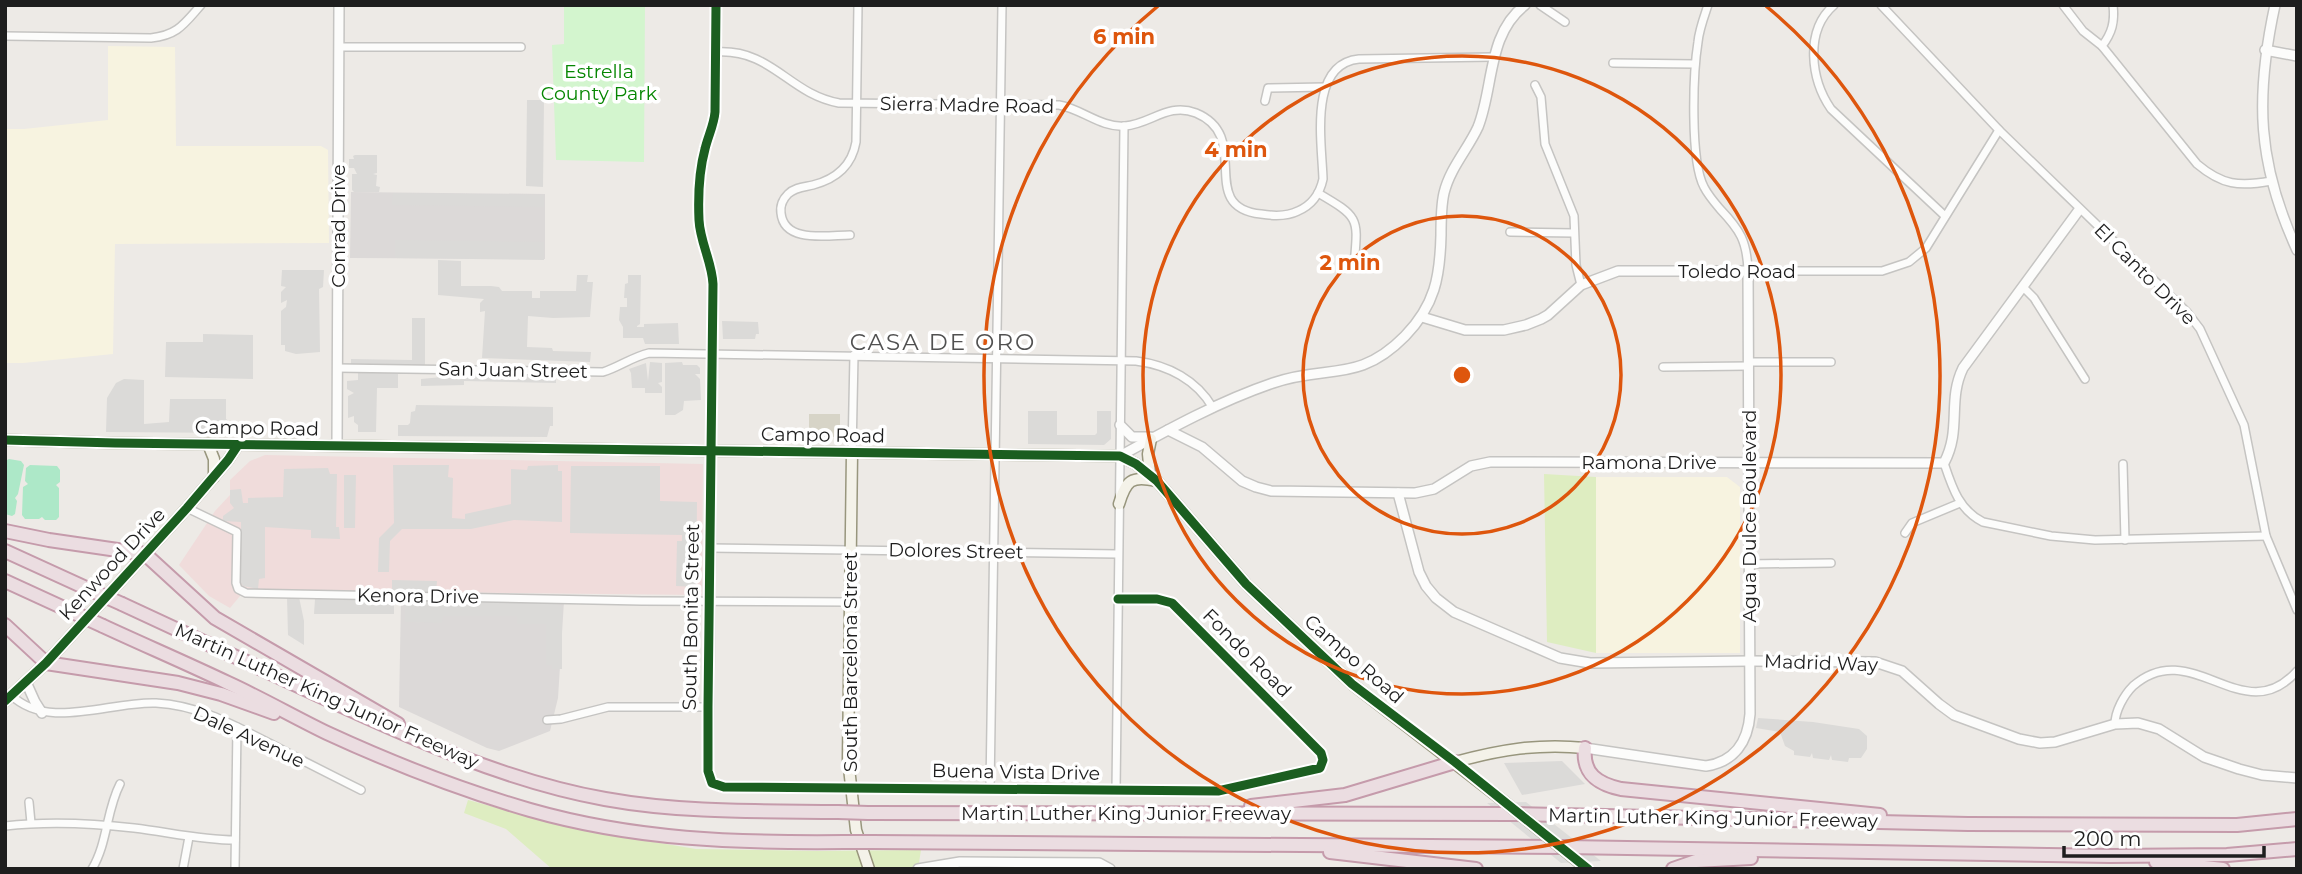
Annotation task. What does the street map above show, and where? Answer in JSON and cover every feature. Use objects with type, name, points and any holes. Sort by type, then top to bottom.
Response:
[{"type":"highway","points":[[5,531],[145,554],[215,618],[439,748]]},
{"type":"highway","name":"Martin Luther King Junior Freeway","points":[[5,551],[378,722],[480,764],[604,799],[682,809],[868,813],[1515,814],[1968,824],[2253,824],[2297,819]]},
{"type":"highway","name":"Martin Luther King Junior Freeway","points":[[5,582],[229,683],[329,733],[461,788],[530,810],[596,825],[688,839],[754,843],[1296,844],[2110,856],[2227,855],[2297,849]]},
{"type":"highway","points":[[5,625],[46,663],[178,683],[221,694],[329,733]]},
{"type":"highway","points":[[1585,748],[1585,765],[1589,773],[1600,782],[1621,789],[1968,824]]},
{"type":"highway","points":[[1155,814],[1287,803],[1345,795],[1455,762]]},
{"type":"highway","points":[[2253,824],[2297,813]]},
{"type":"highway","points":[[1296,844],[1322,851],[1476,869]]},
{"type":"highway","points":[[1673,869],[1696,861],[1720,859],[1930,853]]},
{"type":"highway","points":[[2110,856],[2223,869]]},
{"type":"main road","points":[[1119,504],[1129,482],[1154,478],[1148,454],[1154,438]]},
{"type":"main road","name":"Campo Road","points":[[5,440],[1119,456],[1136,464],[1154,478],[1246,584],[1352,684],[1585,866]]},
{"type":"main road","points":[[208,444],[214,459],[214,477]]},
{"type":"main road","name":"Kenwood Drive","points":[[8,698],[46,663],[187,508],[238,445]]},
{"type":"main road","name":"South Barcelona Street","points":[[852,453],[848,759],[856,830],[869,869]]},
{"type":"main road","name":"Agua Dulce Boulevard","points":[[1455,762],[1524,747],[1557,745],[1585,748]]},
{"type":"street","points":[[5,36],[165,36],[180,30],[201,5]]},
{"type":"street","name":"Conrad Drive","points":[[337,446],[339,5]]},
{"type":"street","name":"South Bonita Street","points":[[712,783],[708,771],[708,708],[713,273],[699,215],[705,149],[714,125],[716,5]]},
{"type":"street","points":[[850,235],[813,236],[797,233],[785,225],[781,208],[784,199],[791,192],[839,174],[854,155],[858,5]]},
{"type":"street","points":[[990,789],[1002,5]]},
{"type":"street","points":[[1119,456],[1213,408],[1264,386],[1293,377],[1362,367],[1380,357],[1402,339],[1422,317],[1431,299],[1439,270],[1441,214],[1445,189],[1483,115],[1493,57],[1502,35],[1525,5]]},
{"type":"street","points":[[1540,5],[1565,22]]},
{"type":"street","name":"Agua Dulce Boulevard","points":[[1585,748],[1699,766],[1713,765],[1726,760],[1742,745],[1749,728],[1748,251],[1741,233],[1708,195],[1695,155],[1695,64],[1698,39],[1708,5]]},
{"type":"street","points":[[1835,5],[1822,23],[1815,47],[1815,71],[1823,95],[1832,109],[1945,216]]},
{"type":"street","name":"El Canto Drive","points":[[1881,5],[1999,130],[2187,312],[2200,329],[2244,425],[2266,536],[2297,610]]},
{"type":"street","points":[[2063,5],[2083,31],[2102,46],[2197,164],[2212,176],[2242,185],[2271,181]]},
{"type":"street","points":[[2102,46],[2110,34],[2115,18],[2113,5]]},
{"type":"street","points":[[2275,5],[2265,50],[2261,106],[2263,139],[2271,181],[2297,250]]},
{"type":"street","points":[[339,47],[521,47]]},
{"type":"street","points":[[2265,50],[2297,56]]},
{"type":"street","name":"Sierra Madre Road","points":[[717,52],[734,52],[757,58],[771,65],[803,90],[831,102],[1059,105],[1073,108],[1107,124],[1124,126]]},
{"type":"street","points":[[1116,791],[1124,126],[1175,109],[1189,111],[1207,120],[1216,128],[1224,144],[1228,194],[1238,206],[1247,212],[1291,214],[1306,207],[1318,193],[1323,179],[1322,112],[1325,87],[1333,71],[1342,64],[1353,60],[1493,57]]},
{"type":"street","points":[[1613,63],[1695,64]]},
{"type":"street","points":[[1535,85],[1541,97],[1545,144],[1574,216],[1576,265],[1581,285]]},
{"type":"street","points":[[1265,101],[1268,88],[1325,87]]},
{"type":"street","name":"Toledo Road","points":[[1422,317],[1465,330],[1511,329],[1533,323],[1548,315],[1581,285],[1618,271],[1875,271],[1896,268],[1909,262],[1926,248],[1999,130]]},
{"type":"street","points":[[1318,193],[1346,209],[1354,220],[1357,233],[1354,266]]},
{"type":"street","points":[[2079,210],[1969,357],[1958,379],[1954,400],[1954,435],[1944,463],[1960,503],[1973,517],[1983,522],[2064,538],[2125,540],[2266,536]]},
{"type":"street","points":[[1510,232],[1574,233]]},
{"type":"street","points":[[2022,286],[2034,298],[2085,379]]},
{"type":"street","name":"San Juan Street","points":[[337,368],[603,372],[649,353],[1121,360],[1146,362],[1171,370],[1196,386],[1213,408]]},
{"type":"street","points":[[852,453],[853,355]]},
{"type":"street","points":[[1663,367],[1831,362]]},
{"type":"street","points":[[1120,425],[1132,437],[1154,438]]},
{"type":"street","name":"Ramona Drive","points":[[1168,430],[1202,447],[1238,478],[1260,489],[1280,491],[1415,493],[1434,489],[1467,468],[1483,463],[1944,463]]},
{"type":"street","points":[[2123,464],[2125,540]]},
{"type":"street","name":"Madrid Way","points":[[1398,493],[1419,572],[1430,592],[1454,612],[1560,658],[1576,662],[1883,663],[1902,671],[1954,715],[2019,739],[2033,742],[2063,741],[2115,724],[2130,722],[2152,726],[2204,757],[2232,767],[2262,775],[2297,778]]},
{"type":"street","points":[[1905,533],[1912,523],[1960,503]]},
{"type":"street","name":"Kenora Drive","points":[[187,508],[237,532],[236,583],[238,589],[246,593],[710,600]]},
{"type":"street","name":"Dolores Street","points":[[710,548],[1118,554]]},
{"type":"street","points":[[1748,564],[1831,563]]},
{"type":"street","name":"Fondo Road","points":[[1118,599],[1157,599],[1172,603],[1321,753],[1324,760],[1318,769]]},
{"type":"street","points":[[710,600],[851,602]]},
{"type":"street","points":[[2115,724],[2115,717],[2129,690],[2141,679],[2159,671],[2184,671],[2235,690],[2250,692],[2275,687],[2297,671]]},
{"type":"street","points":[[26,682],[42,713]]},
{"type":"street","points":[[8,698],[42,713]]},
{"type":"street","name":"Dale Avenue","points":[[42,713],[155,703],[207,713],[361,790]]},
{"type":"street","points":[[547,720],[608,707],[708,708]]},
{"type":"street","points":[[235,869],[237,727]]},
{"type":"street","name":"Buena Vista Drive","points":[[712,783],[724,787],[1218,791],[1318,769]]},
{"type":"street","points":[[92,869],[102,849],[114,795],[120,784]]},
{"type":"street","points":[[29,802],[31,823]]},
{"type":"street","points":[[5,826],[31,823],[108,825],[189,837],[235,840]]},
{"type":"street","points":[[183,869],[189,837]]},
{"type":"street","points":[[918,869],[942,863],[1099,863],[1110,869]]},
{"type":"shaded area","points":[[108,46],[175,47],[176,146],[321,146],[328,150],[329,243],[115,244],[113,354],[5,363],[5,129],[108,120]]},
{"type":"shaded area","points":[[527,100],[544,100],[543,187],[526,186]]},
{"type":"shaded area","points":[[355,155],[377,155],[377,173],[373,174],[377,175],[376,186],[380,187],[379,192],[352,190],[352,174],[357,174],[354,168],[349,168],[349,159],[354,159]]},
{"type":"shaded area","points":[[351,192],[545,194],[545,259],[350,258]]},
{"type":"shaded area","points":[[393,193],[544,195],[544,207],[392,205]]},
{"type":"shaded area","points":[[395,240],[544,242],[544,260],[395,258]]},
{"type":"shaded area","points":[[438,260],[461,261],[461,286],[491,286],[499,287],[502,291],[532,291],[532,298],[540,298],[540,291],[576,291],[577,275],[588,275],[587,282],[593,282],[590,317],[528,316],[527,347],[591,352],[590,362],[482,358],[485,311],[480,312],[480,303],[484,299],[438,295]]},
{"type":"shaded area","points":[[282,270],[324,270],[323,287],[319,289],[320,352],[296,354],[285,351],[285,345],[281,345],[281,311],[286,307],[287,300],[281,303],[281,292],[286,287],[281,286]]},
{"type":"shaded area","points":[[628,275],[641,275],[640,324],[637,327],[644,327],[644,324],[678,323],[679,344],[645,344],[643,338],[623,338],[623,327],[619,320],[620,307],[627,307],[627,298],[624,298]]},
{"type":"shaded area","points":[[412,318],[425,318],[425,374],[398,374],[398,388],[377,388],[376,432],[358,432],[354,416],[348,418],[348,396],[354,393],[347,389],[347,381],[358,380],[358,373],[351,373],[351,359],[412,360]]},
{"type":"shaded area","points":[[722,321],[758,322],[759,334],[756,334],[755,339],[723,339]]},
{"type":"shaded area","points":[[203,334],[253,335],[253,379],[165,377],[166,342],[203,342]]},
{"type":"shaded area","points":[[650,362],[662,363],[662,382],[658,383],[662,387],[662,393],[645,393],[645,388],[632,388],[629,369],[646,363],[648,381]]},
{"type":"shaded area","points":[[682,362],[683,365],[697,365],[700,368],[700,374],[695,374],[700,379],[701,400],[684,401],[683,410],[675,415],[665,415],[665,363]]},
{"type":"shaded area","points":[[463,375],[556,376],[556,383],[464,381],[464,385],[421,386],[421,379]]},
{"type":"shaded area","points":[[124,379],[144,380],[144,424],[169,422],[170,399],[226,399],[226,419],[231,423],[239,423],[239,433],[106,432],[107,398],[116,383]]},
{"type":"shaded area","points":[[416,405],[553,407],[553,426],[550,426],[547,437],[398,436],[398,425],[410,423],[411,412],[415,411]]},
{"type":"shaded area","points":[[1028,411],[1057,411],[1057,435],[1095,435],[1097,411],[1111,411],[1111,439],[1104,445],[1028,444]]},
{"type":"shaded area","points":[[809,414],[840,414],[840,437],[809,437]]},
{"type":"shaded area","points":[[265,455],[703,464],[702,595],[245,590],[230,608],[209,596],[179,565],[215,511],[230,495],[230,480],[250,461]]},
{"type":"shaded area","points":[[393,465],[449,465],[448,477],[453,478],[452,518],[465,519],[465,514],[511,504],[511,469],[527,470],[528,466],[558,465],[558,471],[562,471],[562,522],[514,520],[471,529],[402,529],[390,541],[389,572],[378,572],[379,538],[394,523]]},
{"type":"shaded area","points":[[571,466],[660,466],[660,501],[697,502],[696,587],[676,586],[677,541],[682,541],[682,535],[570,533]]},
{"type":"shaded area","points":[[328,468],[330,474],[337,474],[336,527],[339,527],[340,539],[311,538],[311,530],[265,527],[265,578],[259,579],[258,589],[243,586],[241,522],[223,521],[223,516],[234,508],[230,503],[230,490],[241,489],[243,503],[248,503],[248,498],[283,497],[284,469]]},
{"type":"shaded area","points":[[344,475],[356,475],[355,528],[344,528]]},
{"type":"shaded area","points":[[1596,477],[1727,477],[1740,487],[1740,653],[1596,653]]},
{"type":"shaded area","points":[[392,580],[437,581],[436,593],[392,592]]},
{"type":"shaded area","points":[[287,597],[299,597],[304,621],[304,645],[288,635]]},
{"type":"shaded area","points":[[405,598],[557,600],[558,606],[562,606],[562,669],[552,669],[552,665],[546,665],[546,624],[517,624],[517,616],[443,616],[442,623],[405,622]]},
{"type":"shaded area","points":[[315,599],[394,600],[394,614],[314,614]]},
{"type":"shaded area","points":[[401,599],[564,601],[558,698],[550,731],[499,751],[399,707]]},
{"type":"shaded area","points":[[1758,718],[1859,729],[1867,736],[1867,749],[1861,758],[1849,758],[1848,762],[1832,760],[1831,755],[1829,760],[1813,758],[1812,753],[1810,757],[1794,755],[1794,751],[1785,746],[1780,732],[1756,728]]},
{"type":"shaded area","points":[[1562,761],[1585,784],[1522,795],[1504,763]]},
{"type":"green space","name":"Estrella County Park","points":[[564,5],[645,5],[644,162],[556,160],[552,45],[564,44]]},
{"type":"green space","points":[[5,461],[21,461],[24,465],[15,498],[15,514],[12,516],[5,514]]},
{"type":"green space","points":[[30,465],[57,466],[60,470],[60,482],[56,485],[59,488],[59,517],[56,520],[45,520],[42,517],[25,519],[22,515],[23,487],[28,484],[25,481],[26,468]]},
{"type":"green space","points":[[1544,474],[1596,477],[1596,653],[1547,642]]},
{"type":"green space","points":[[468,800],[576,829],[696,849],[921,850],[918,869],[552,869],[506,829],[464,813]]},
{"type":"pier","points":[[1526,802],[1601,861],[1561,863],[1487,803]]},
{"type":"cycle path","points":[[716,5],[715,112],[699,184],[700,228],[713,284],[708,707],[708,771],[712,783],[724,787],[1218,791],[1320,768],[1323,760],[1321,753],[1172,603],[1157,599],[1118,599]]},
{"type":"cycle path","points":[[5,440],[1120,456],[1136,464],[1157,481],[1246,584],[1352,684],[1455,762],[1588,869]]},
{"type":"cycle path","points":[[5,701],[46,663],[187,508],[238,445]]},
{"type":"district","name":"CASA DE ORO","points":[[943,342]]}]
